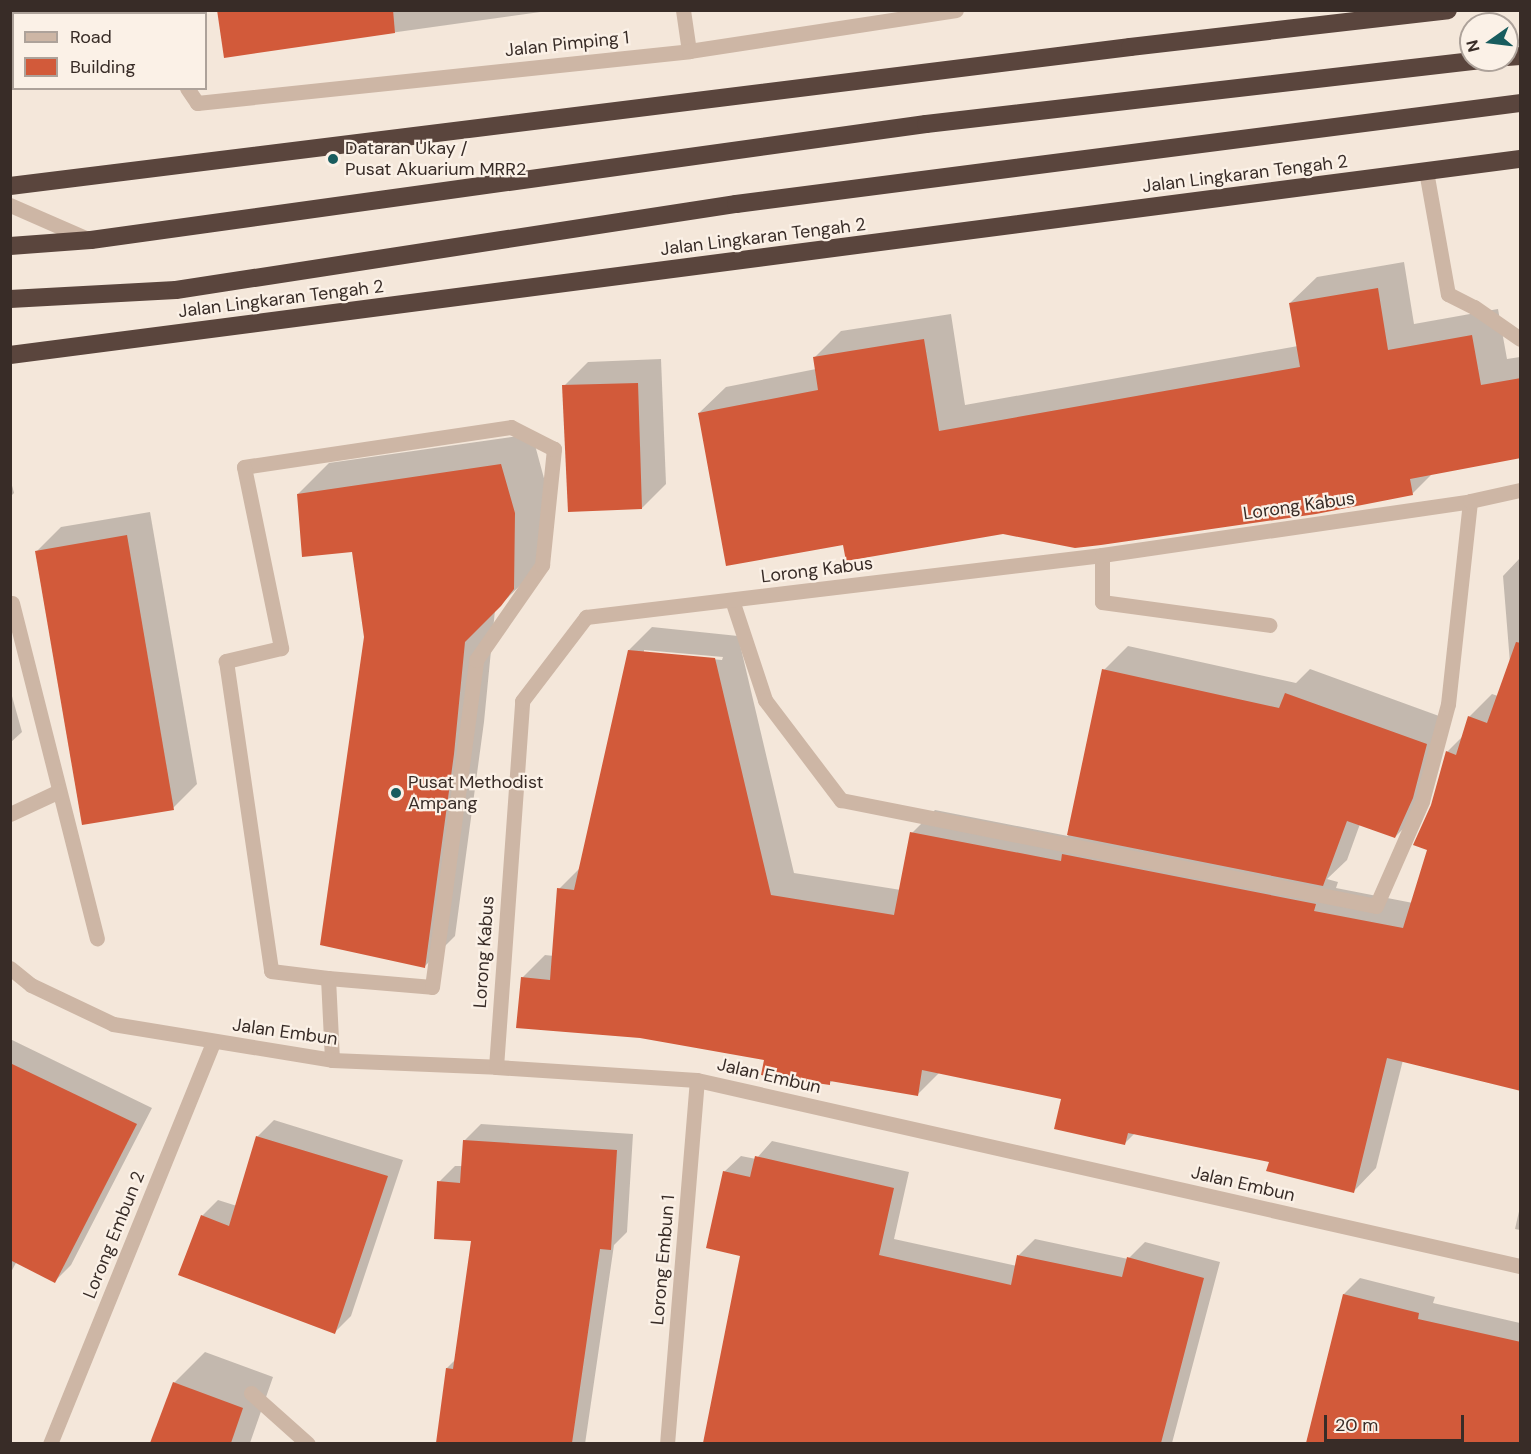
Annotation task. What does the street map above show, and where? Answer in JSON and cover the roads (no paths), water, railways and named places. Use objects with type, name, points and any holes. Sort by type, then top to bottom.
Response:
[{"type":"highway","points":[[10,186],[1130,46],[1448,10]]},
{"type":"highway","points":[[10,246],[91,240],[926,124],[1459,63]]},
{"type":"highway","points":[[10,299],[176,290],[736,204],[1521,103]]},
{"type":"highway","name":"Jalan Lingkaran Tengah 2","points":[[10,355],[1521,159]]},
{"type":"street","points":[[682,10],[690,51]]},
{"type":"street","name":"Jalan Pimping 1","points":[[188,90],[197,103],[690,51],[911,13],[956,10]]},
{"type":"street","points":[[1426,171],[1448,294],[1474,307],[1521,339]]},
{"type":"street","points":[[10,205],[91,240]]},
{"type":"street","points":[[511,427],[554,449],[543,565],[476,660],[432,987],[328,978],[271,971],[226,662],[281,648],[244,467],[511,427]]},
{"type":"street","name":"Lorong Kabus","points":[[496,1067],[522,701],[586,617],[1102,555],[1470,501],[1521,490]]},
{"type":"street","points":[[732,600],[765,700],[841,800],[1376,906],[1422,801],[1448,704],[1470,501]]},
{"type":"street","points":[[1102,555],[1102,602],[1269,625]]},
{"type":"street","points":[[12,603],[97,938]]},
{"type":"street","points":[[10,814],[59,791]]},
{"type":"street","name":"Jalan Embun","points":[[10,968],[31,985],[113,1024],[332,1060],[496,1067],[697,1080],[1521,1266]]},
{"type":"street","points":[[328,978],[332,1060]]},
{"type":"street","name":"Lorong Embun 2","points":[[50,1443],[214,1041]]},
{"type":"street","name":"Lorong Embun 1","points":[[667,1443],[697,1080]]},
{"type":"street","points":[[251,1393],[308,1443]]},
{"type":"place","name":"Dataran Ukay / Pusat Akuarium MRR2","points":[[333,159]]},
{"type":"place","name":"Pusat Methodist Ampang","points":[[396,793]]}]
